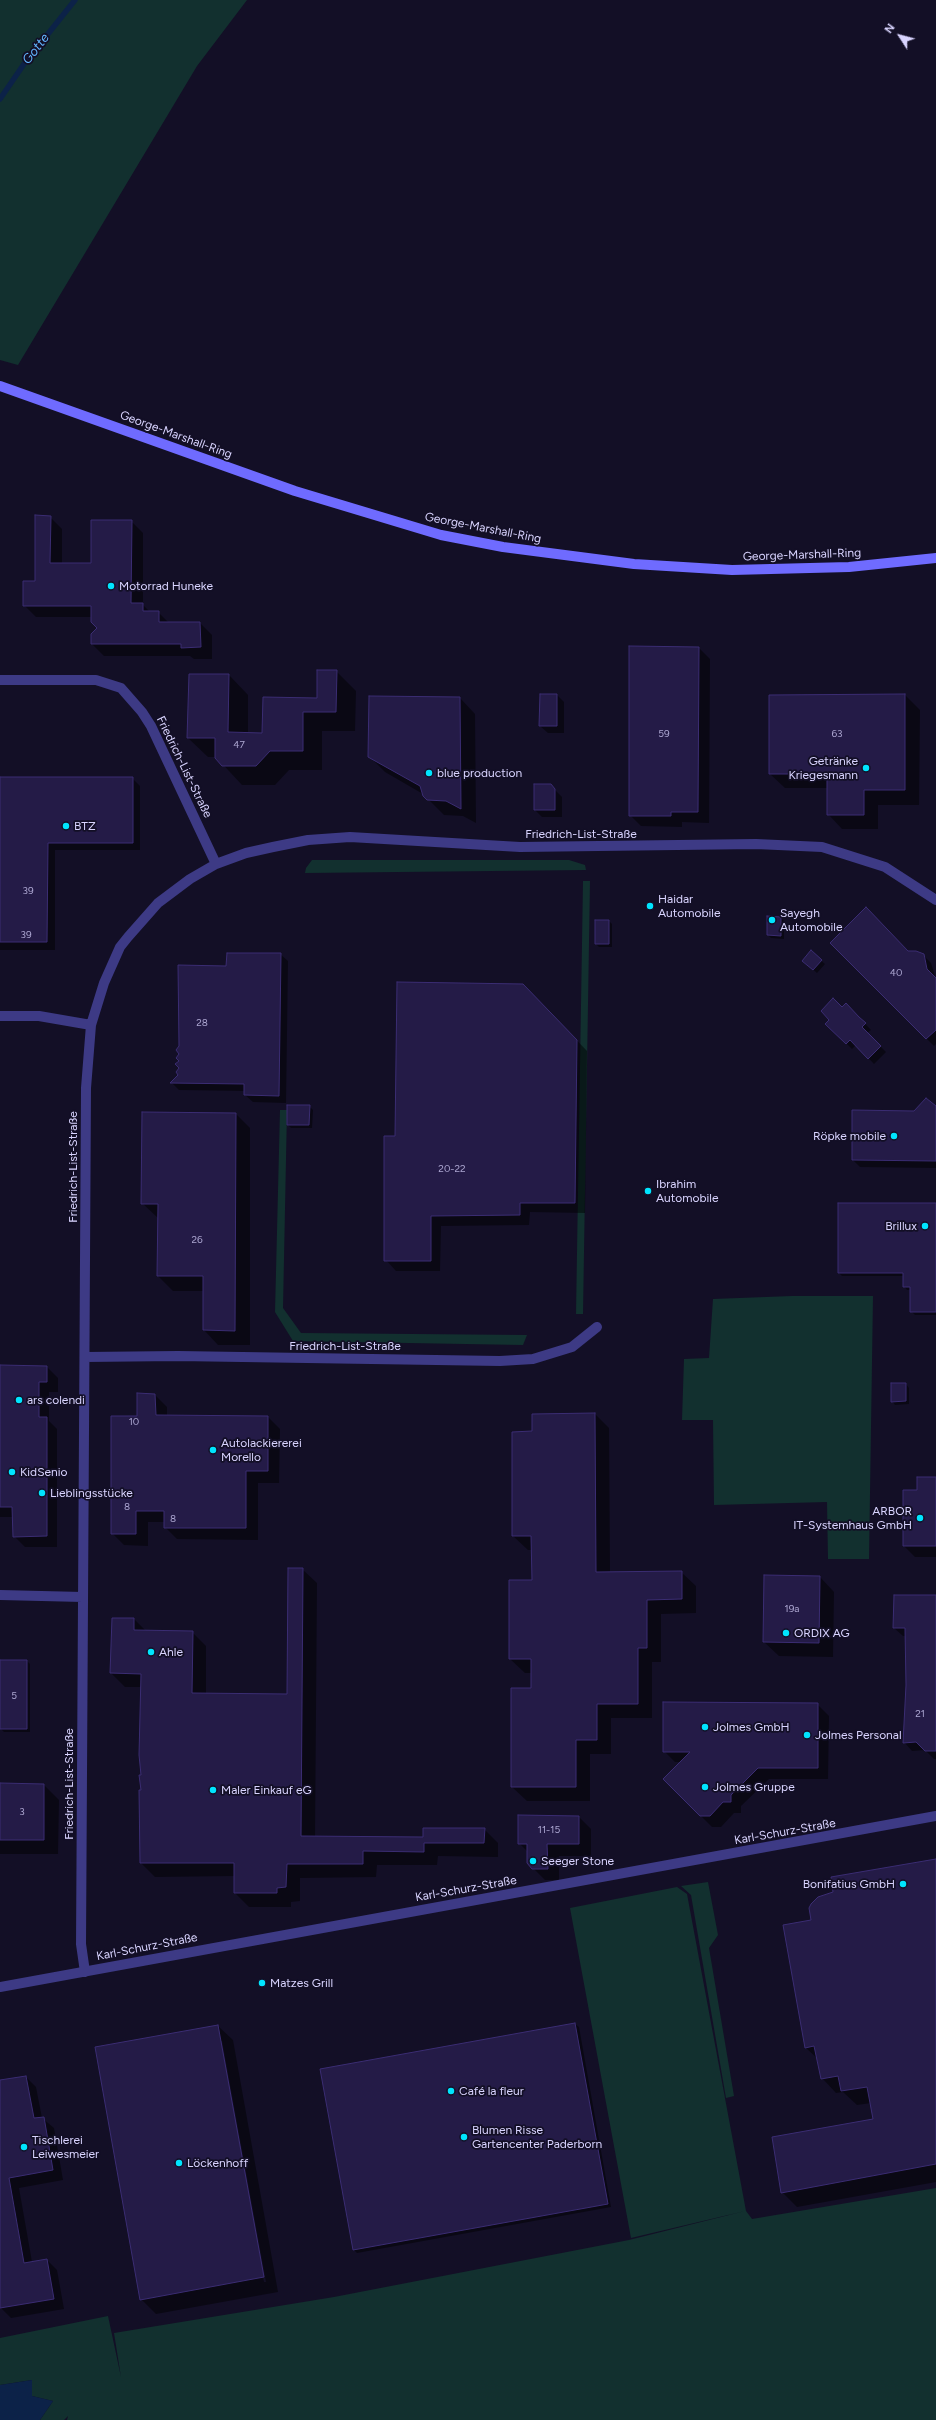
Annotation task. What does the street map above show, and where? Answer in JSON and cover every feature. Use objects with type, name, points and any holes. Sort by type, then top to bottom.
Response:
[{"type":"main road","name":"George-Marshall-Ring","points":[[0,386],[295,491],[441,535],[503,547],[634,564],[732,570],[849,567],[936,558]]},
{"type":"street","name":"Friedrich-List-Straße","points":[[0,680],[96,680],[121,688],[142,712],[151,726],[216,864]]},
{"type":"street","name":"Friedrich-List-Straße","points":[[84,1972],[81,1944],[85,1135],[88,1052],[92,1025],[104,983],[120,947],[158,903],[190,879],[216,864],[246,853],[308,840],[350,838],[520,847],[756,844],[814,846],[885,867],[936,900]]},
{"type":"street","points":[[0,1016],[39,1016],[92,1025]]},
{"type":"street","name":"Friedrich-List-Straße","points":[[85,1358],[178,1356],[500,1361],[532,1359],[572,1347],[597,1327]]},
{"type":"street","points":[[0,1595],[83,1597]]},
{"type":"street","name":"Karl-Schurz-Straße","points":[[0,1987],[936,1816]]},
{"type":"green space","points":[[0,0],[247,0],[197,66],[18,365],[0,360]]},
{"type":"green space","points":[[312,860],[569,860],[585,865],[586,870],[305,873],[306,868]]},
{"type":"green space","points":[[583,881],[590,881],[583,1314],[576,1314]]},
{"type":"green space","points":[[280,1110],[287,1110],[283,1308],[301,1333],[527,1335],[523,1345],[293,1341],[275,1312]]},
{"type":"green space","points":[[792,1296],[873,1296],[869,1559],[828,1559],[827,1502],[714,1505],[713,1420],[682,1420],[684,1359],[709,1358],[713,1299]]},
{"type":"green space","points":[[708,1882],[718,1935],[709,1948],[734,2096],[726,2098],[691,1895],[681,1886]]},
{"type":"green space","points":[[677,1887],[687,1894],[746,2211],[752,2219],[936,2188],[936,2420],[67,2420],[68,2416],[64,2420],[40,2420],[53,2401],[32,2396],[32,2380],[0,2385],[0,2338],[108,2316],[121,2377],[114,2333],[334,2297],[629,2240],[745,2211],[631,2238],[570,1908]]},
{"type":"water","points":[[32,2380],[32,2396],[53,2401],[40,2420],[0,2420],[0,2385]]},
{"type":"building","points":[[35,515],[51,516],[50,563],[91,563],[91,520],[132,520],[131,603],[143,603],[143,611],[159,611],[159,622],[200,622],[201,647],[181,648],[181,644],[91,644],[91,634],[97,628],[91,622],[91,606],[23,606],[23,581],[35,581]]},
{"type":"building","points":[[629,646],[699,647],[698,812],[671,812],[671,816],[629,816]]},
{"type":"building","points":[[317,670],[337,670],[336,712],[303,712],[303,751],[270,751],[256,766],[222,766],[215,758],[215,738],[187,738],[189,674],[229,674],[228,732],[262,733],[263,697],[317,698]]},
{"type":"building","points":[[540,694],[557,694],[557,726],[539,726]]},
{"type":"building","points":[[905,694],[905,790],[864,790],[864,815],[827,815],[827,774],[769,774],[769,695]]},
{"type":"building","points":[[369,696],[460,697],[461,809],[446,801],[427,800],[423,796],[420,786],[368,757]]},
{"type":"building","name":"BTZ","points":[[0,777],[133,777],[133,843],[48,843],[47,942],[0,942]]},
{"type":"building","points":[[534,784],[551,784],[555,789],[555,810],[534,810]]},
{"type":"building","points":[[866,907],[908,951],[916,951],[924,954],[927,969],[936,978],[936,1030],[926,1039],[830,943]]},
{"type":"building","points":[[767,916],[781,917],[781,936],[767,935]]},
{"type":"building","points":[[595,920],[609,920],[609,944],[595,944]]},
{"type":"building","points":[[811,950],[822,960],[813,970],[802,961]]},
{"type":"building","points":[[227,953],[281,953],[279,1096],[244,1095],[244,1084],[170,1083],[178,1075],[176,1072],[179,1068],[175,1064],[179,1061],[176,1058],[179,1054],[176,1050],[179,1046],[178,965],[226,966]]},
{"type":"building","points":[[397,982],[523,984],[577,1040],[575,1203],[520,1203],[520,1215],[431,1216],[431,1261],[384,1261],[384,1136],[395,1136]]},
{"type":"building","points":[[833,998],[842,1007],[846,1003],[866,1023],[862,1027],[881,1046],[868,1059],[850,1040],[846,1044],[825,1024],[829,1020],[821,1011]]},
{"type":"building","name":"Röpke mobile","points":[[926,1098],[936,1106],[936,1161],[852,1160],[852,1110],[914,1111]]},
{"type":"building","points":[[287,1105],[310,1105],[309,1125],[287,1125]]},
{"type":"building","points":[[142,1112],[236,1113],[235,1331],[203,1330],[203,1276],[157,1276],[158,1204],[141,1204]]},
{"type":"building","points":[[838,1203],[936,1203],[936,1312],[910,1312],[910,1287],[903,1287],[903,1273],[838,1273]]},
{"type":"building","points":[[0,1365],[47,1366],[47,1382],[39,1382],[39,1417],[47,1417],[47,1536],[13,1537],[12,1507],[0,1507]]},
{"type":"building","points":[[891,1383],[906,1383],[906,1401],[891,1402]]},
{"type":"building","points":[[137,1393],[155,1394],[156,1415],[268,1416],[268,1471],[246,1471],[246,1528],[164,1528],[164,1511],[136,1511],[136,1534],[111,1534],[111,1416],[137,1416]]},
{"type":"building","points":[[595,1413],[596,1572],[682,1571],[682,1599],[647,1600],[647,1648],[638,1648],[638,1704],[597,1704],[597,1740],[576,1740],[576,1787],[511,1787],[511,1688],[531,1688],[531,1659],[509,1659],[509,1580],[532,1580],[531,1536],[512,1536],[512,1432],[532,1431],[532,1414]]},
{"type":"building","name":"ARBOR IT-Systemhaus GmbH","points":[[917,1477],[936,1477],[936,1546],[903,1546],[903,1490],[917,1490]]},
{"type":"building","name":"Maler Einkauf eG","points":[[288,1568],[303,1568],[301,1836],[423,1837],[423,1828],[485,1828],[484,1843],[424,1843],[424,1852],[363,1851],[363,1864],[287,1864],[286,1887],[277,1888],[277,1893],[234,1893],[234,1863],[140,1863],[139,1790],[141,1790],[139,1775],[141,1775],[139,1755],[141,1674],[110,1673],[112,1618],[134,1618],[134,1630],[193,1631],[192,1693],[287,1694]]},
{"type":"building","points":[[764,1575],[820,1576],[819,1643],[763,1642]]},
{"type":"building","points":[[894,1595],[936,1595],[936,1751],[925,1751],[916,1742],[903,1743],[906,1685],[905,1628],[893,1628]]},
{"type":"building","points":[[0,1660],[27,1660],[27,1729],[0,1729]]},
{"type":"building","points":[[663,1702],[818,1703],[818,1768],[758,1768],[731,1795],[731,1802],[723,1802],[710,1816],[700,1816],[663,1779],[690,1752],[663,1752]]},
{"type":"building","points":[[0,1783],[44,1784],[44,1840],[0,1840]]},
{"type":"building","points":[[518,1815],[579,1816],[579,1844],[547,1844],[548,1869],[532,1869],[527,1863],[527,1844],[518,1844]]},
{"type":"building","points":[[936,1859],[936,2164],[781,2193],[772,2137],[873,2119],[867,2087],[841,2091],[838,2076],[821,2079],[814,2046],[805,2048],[783,1925],[811,1920],[809,1908],[811,1904],[818,1897],[833,1892],[831,1877]]},
{"type":"building","name":"Blumen Risse Gartencenter Paderborn","points":[[575,2023],[608,2204],[353,2250],[320,2069]]},
{"type":"building","name":"Löckenhoff","points":[[218,2025],[264,2277],[140,2300],[95,2047]]},
{"type":"building","points":[[26,2076],[34,2118],[44,2117],[53,2170],[9,2178],[24,2263],[47,2259],[54,2299],[0,2308],[0,2080]]},
{"type":"waterway","name":"Gotte","points":[[0,99],[24,64],[75,0]]},
{"type":"place","name":"Motorrad Huneke","points":[[111,586]]},
{"type":"place","name":"Getränke Kriegesmann","points":[[866,768]]},
{"type":"place","name":"blue production","points":[[429,773]]},
{"type":"place","name":"BTZ","points":[[66,826]]},
{"type":"place","name":"Haidar Automobile","points":[[650,906]]},
{"type":"place","name":"Sayegh Automobile","points":[[772,920]]},
{"type":"place","name":"Röpke mobile","points":[[894,1136]]},
{"type":"place","name":"Ibrahim Automobile","points":[[648,1191]]},
{"type":"place","name":"Brillux","points":[[925,1226]]},
{"type":"place","name":"ars colendi","points":[[19,1400]]},
{"type":"place","name":"Autolackiererei Morello","points":[[213,1450]]},
{"type":"place","name":"KidSenio","points":[[12,1472]]},
{"type":"place","name":"Lieblingsstücke","points":[[42,1493]]},
{"type":"place","name":"ARBOR IT-Systemhaus GmbH","points":[[920,1518]]},
{"type":"place","name":"ORDIX AG","points":[[786,1633]]},
{"type":"place","name":"Ahle","points":[[151,1652]]},
{"type":"place","name":"Jolmes GmbH","points":[[705,1727]]},
{"type":"place","name":"Jolmes Personal","points":[[807,1735]]},
{"type":"place","name":"Jolmes Gruppe","points":[[705,1787]]},
{"type":"place","name":"Maler Einkauf eG","points":[[213,1790]]},
{"type":"place","name":"Seeger Stone","points":[[533,1861]]},
{"type":"place","name":"Bonifatius GmbH","points":[[903,1884]]},
{"type":"place","name":"Matzes Grill","points":[[262,1983]]},
{"type":"place","name":"Café la fleur","points":[[451,2091]]},
{"type":"place","name":"Blumen Risse Gartencenter Paderborn","points":[[464,2137]]},
{"type":"place","name":"Tischlerei Leiwesmeier","points":[[24,2147]]},
{"type":"place","name":"Löckenhoff","points":[[179,2163]]}]
